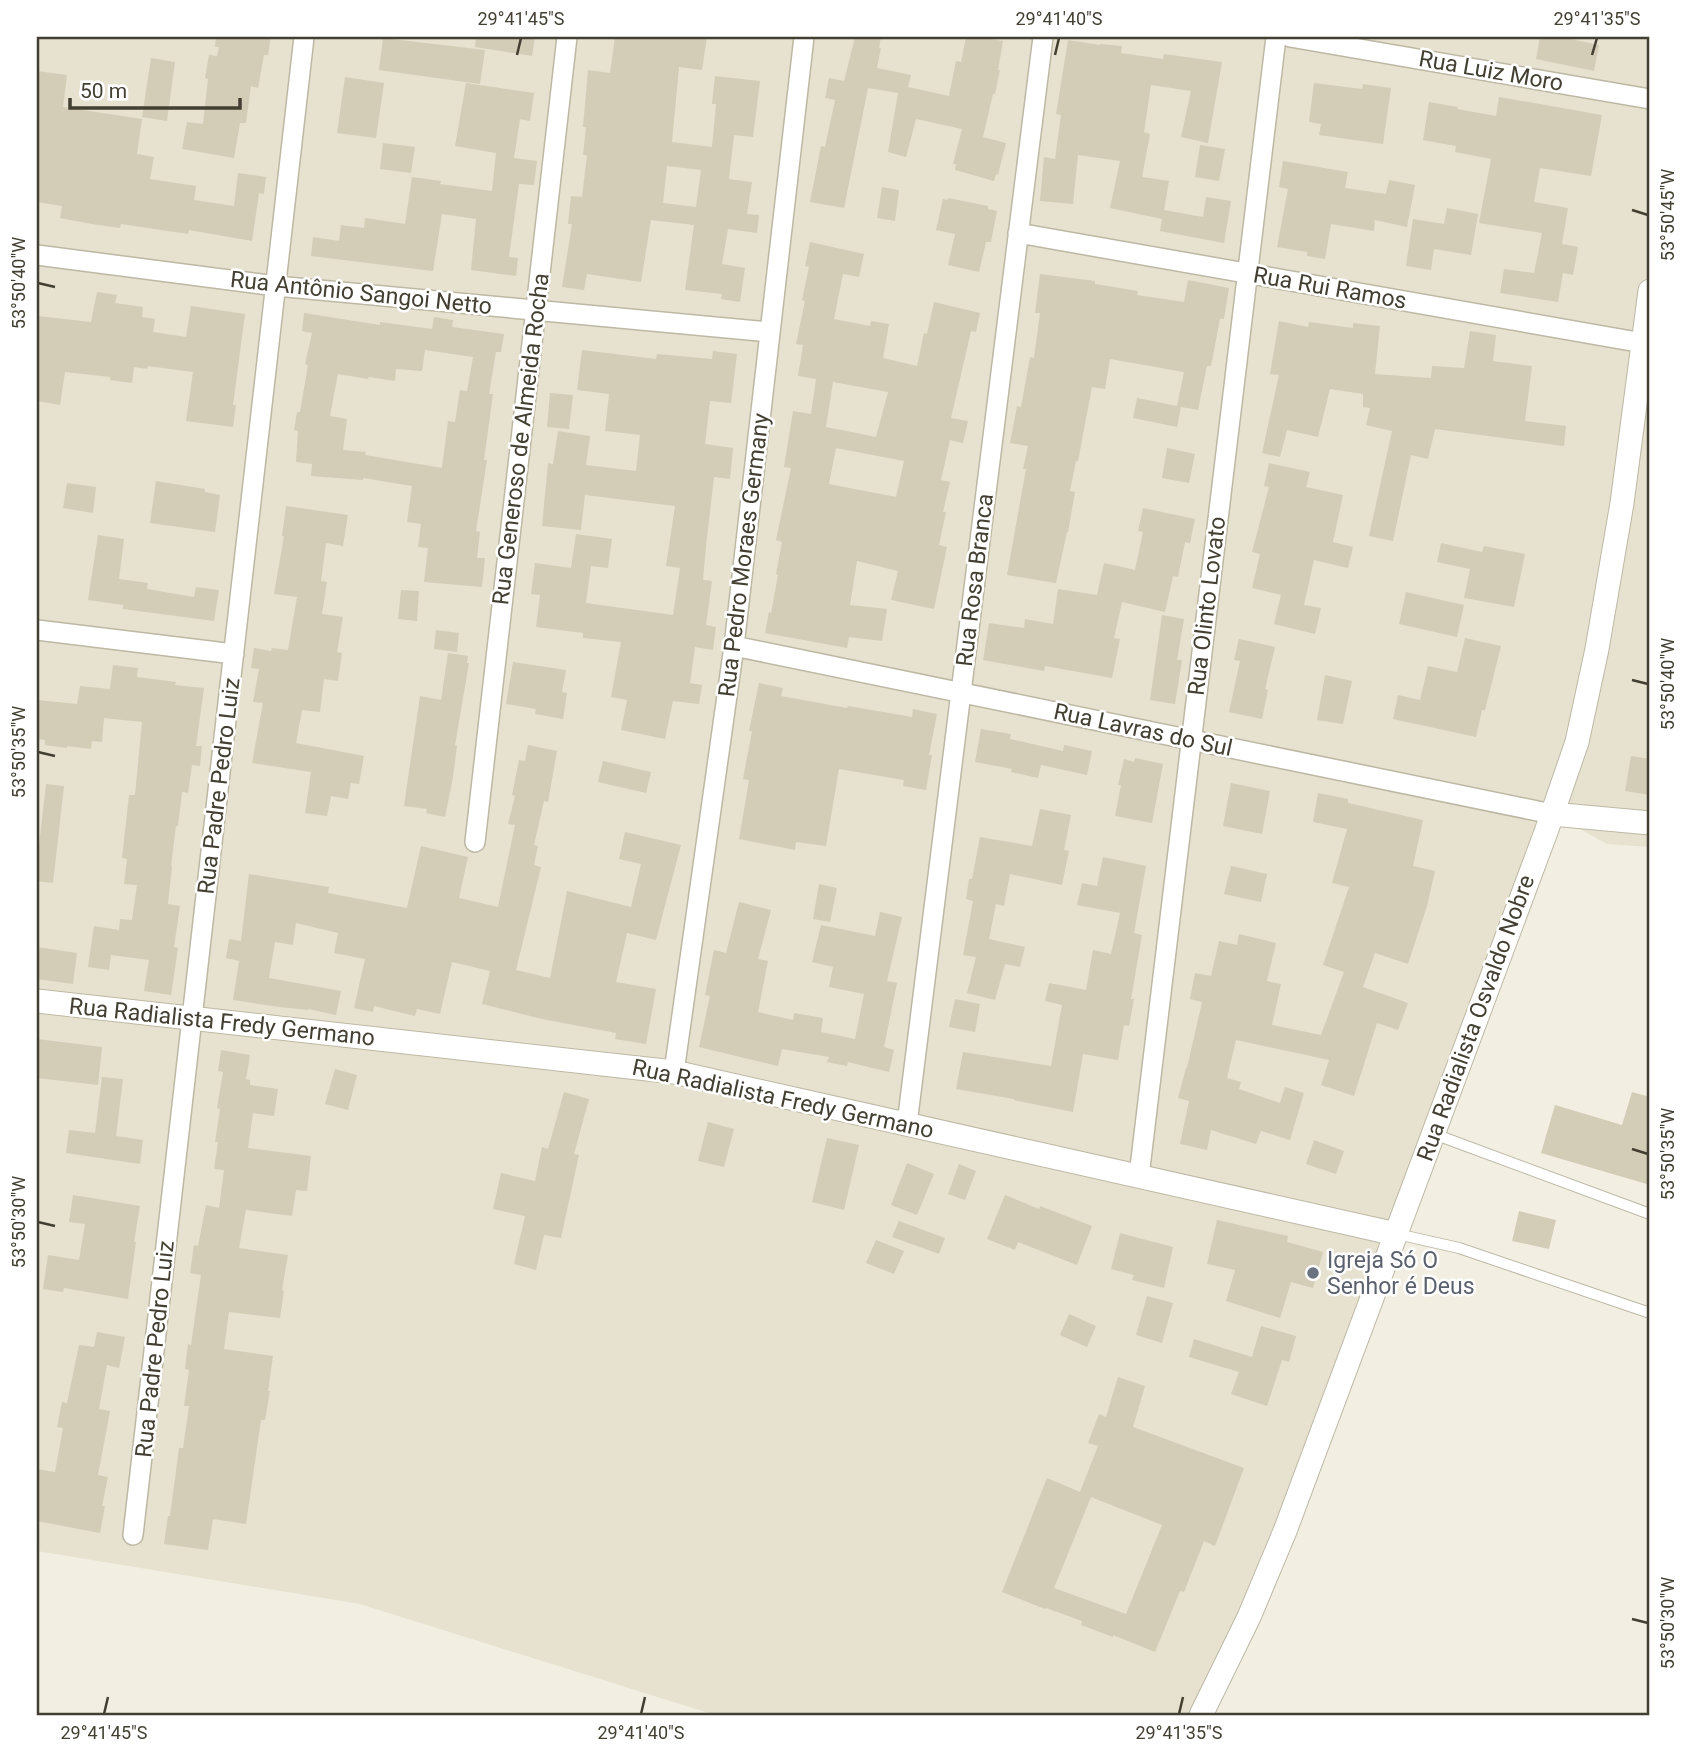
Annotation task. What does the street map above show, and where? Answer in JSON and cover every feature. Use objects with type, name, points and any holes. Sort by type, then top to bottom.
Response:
[{"type":"street","name":"Rua Padre Pedro Luiz","points":[[133,1535],[304,37]]},
{"type":"street","name":"Rua Generoso de Almeida Rocha","points":[[475,842],[566,37]]},
{"type":"street","name":"Rua Pedro Moraes Germany","points":[[674,1072],[734,646],[804,37]]},
{"type":"street","name":"Rua Rosa Branca","points":[[907,1124],[1042,37]]},
{"type":"street","name":"Rua Olinto Lovato","points":[[1139,1176],[1276,37]]},
{"type":"street","name":"Rua Luiz Moro","points":[[1290,37],[1650,99]]},
{"type":"street","name":"Rua Rui Ramos","points":[[1018,233],[1643,342]]},
{"type":"street","name":"Rua Antônio Sangoi Netto","points":[[37,255],[276,286],[770,331]]},
{"type":"street","name":"Rua Radialista Osvaldo Nobre","points":[[1201,1715],[1249,1617],[1285,1531],[1577,742],[1597,649],[1622,503],[1650,291]]},
{"type":"street","points":[[37,630],[234,654]]},
{"type":"street","name":"Rua Lavras do Sul","points":[[734,646],[1552,814]]},
{"type":"street","points":[[1552,814],[1650,823]]},
{"type":"street","name":"Rua Radialista Fredy Germano","points":[[37,1001],[674,1072],[1396,1234]]},
{"type":"lane","points":[[1433,1134],[1650,1214]]},
{"type":"lane","points":[[1396,1234],[1460,1248],[1650,1313]]},
{"type":"shaded area","points":[[37,37],[1650,37],[1650,847],[1607,844],[1553,814],[1201,1715],[715,1715],[360,1604],[37,1551]]},
{"type":"building","points":[[216,37],[271,37],[268,55],[264,55],[258,88],[251,86],[246,123],[240,123],[234,158],[182,149],[187,122],[203,124],[208,79],[205,78],[209,55],[217,56],[219,47],[215,47]]},
{"type":"building","points":[[476,37],[535,37],[532,56],[475,47]]},
{"type":"building","points":[[615,37],[707,37],[702,70],[679,67],[672,142],[712,147],[716,104],[712,104],[715,76],[760,81],[753,137],[734,135],[729,179],[752,182],[747,214],[759,215],[757,233],[728,229],[722,264],[745,268],[740,302],[721,299],[722,294],[685,290],[694,225],[651,220],[641,282],[587,274],[584,290],[562,287],[572,224],[568,224],[571,196],[582,197],[587,155],[583,155],[586,127],[583,127],[588,70],[610,73]],"holes":[[[667,166],[701,170],[696,207],[663,203]]]},
{"type":"building","points":[[855,37],[881,37],[877,68],[911,75],[908,87],[949,96],[956,61],[961,62],[966,37],[1003,41],[995,94],[983,137],[1006,143],[994,181],[955,170],[956,164],[953,164],[962,129],[916,119],[906,157],[888,152],[898,93],[868,88],[844,208],[810,202],[821,146],[825,147],[835,100],[825,98],[829,78],[844,81]]},
{"type":"building","points":[[1540,37],[1561,37],[1599,45],[1594,71],[1536,59]]},
{"type":"building","points":[[383,38],[485,50],[480,84],[379,70]]},
{"type":"building","points":[[1068,40],[1122,46],[1121,53],[1163,59],[1164,54],[1222,62],[1208,143],[1181,137],[1191,91],[1151,85],[1144,132],[1150,134],[1142,177],[1169,181],[1164,210],[1203,217],[1206,197],[1231,201],[1224,243],[1160,231],[1162,219],[1110,208],[1120,161],[1078,155],[1073,204],[1040,201],[1044,157],[1055,159],[1061,115],[1056,114]]},
{"type":"building","points":[[151,58],[175,62],[167,121],[142,117]]},
{"type":"building","points":[[37,71],[67,75],[63,107],[142,119],[137,154],[154,157],[150,179],[196,186],[194,200],[234,206],[238,173],[266,177],[264,194],[259,193],[252,241],[189,230],[188,234],[121,224],[120,228],[92,224],[60,218],[62,206],[37,202]]},
{"type":"building","points":[[345,77],[384,83],[376,138],[337,133]]},
{"type":"building","points":[[466,83],[534,93],[530,121],[520,119],[514,158],[537,161],[534,185],[519,184],[509,257],[518,258],[516,276],[471,270],[476,219],[442,214],[433,271],[311,256],[313,237],[339,241],[341,225],[364,228],[365,218],[405,224],[412,177],[492,191],[496,153],[455,146]]},
{"type":"building","points":[[1314,83],[1362,89],[1363,84],[1391,88],[1383,144],[1319,135],[1321,124],[1309,122]]},
{"type":"building","points":[[1499,97],[1602,115],[1591,176],[1540,168],[1534,202],[1568,208],[1562,244],[1578,247],[1573,275],[1563,273],[1558,302],[1500,293],[1504,269],[1534,273],[1542,233],[1479,223],[1491,159],[1455,152],[1456,146],[1423,140],[1429,102],[1496,116]]},
{"type":"building","points":[[383,143],[415,147],[411,173],[380,169]]},
{"type":"building","points":[[1200,145],[1225,149],[1219,181],[1195,177]]},
{"type":"building","points":[[1283,161],[1348,172],[1345,188],[1386,194],[1389,180],[1415,185],[1407,227],[1375,220],[1374,231],[1331,224],[1325,259],[1307,256],[1307,252],[1277,247],[1288,189],[1279,187]]},
{"type":"building","points":[[882,187],[899,190],[895,221],[877,218]]},
{"type":"building","points":[[943,199],[988,206],[988,209],[997,211],[991,242],[986,242],[979,272],[948,265],[955,234],[936,230]]},
{"type":"building","points":[[1447,208],[1478,214],[1471,255],[1434,249],[1431,270],[1406,266],[1413,219],[1444,224]]},
{"type":"building","points":[[810,242],[864,254],[859,277],[843,274],[834,319],[870,326],[871,321],[889,324],[883,358],[917,366],[934,302],[980,313],[976,332],[971,331],[951,418],[968,421],[963,443],[950,440],[941,480],[950,482],[939,545],[947,547],[934,609],[891,600],[898,571],[857,561],[850,605],[887,609],[882,641],[849,637],[847,648],[765,633],[778,575],[776,574],[782,542],[776,540],[791,468],[784,467],[793,411],[811,414],[816,379],[798,376],[803,345],[796,344],[809,267],[805,266]],"holes":[[[833,382],[888,392],[876,437],[826,427]],[[836,448],[904,461],[896,497],[829,484]]]},
{"type":"building","points":[[1040,274],[1095,281],[1095,284],[1138,291],[1137,295],[1184,302],[1188,280],[1229,288],[1224,319],[1220,319],[1211,366],[1207,366],[1198,410],[1181,407],[1177,427],[1133,418],[1137,398],[1177,406],[1184,372],[1110,359],[1105,389],[1092,387],[1070,491],[1075,492],[1056,583],[1007,575],[1028,446],[1010,443],[1017,406],[1021,407],[1030,357],[1034,358],[1040,313],[1035,313]]},
{"type":"building","points":[[97,292],[117,295],[115,303],[143,307],[142,317],[155,319],[153,332],[186,337],[191,306],[245,314],[233,405],[236,405],[233,427],[186,421],[193,372],[148,366],[147,369],[134,367],[132,383],[110,380],[110,377],[65,372],[60,405],[37,401],[37,316],[91,322]]},
{"type":"building","points":[[304,313],[380,325],[380,322],[432,329],[434,317],[453,320],[452,327],[504,334],[501,352],[496,352],[489,394],[493,394],[484,460],[487,460],[476,531],[480,532],[477,558],[485,558],[482,587],[424,582],[428,548],[418,547],[421,524],[407,522],[412,486],[363,478],[311,476],[312,464],[296,462],[298,431],[294,430],[297,412],[300,412],[308,365],[305,364],[312,333],[302,331]],"holes":[[[425,350],[473,357],[467,391],[460,390],[455,422],[448,421],[442,468],[365,455],[366,452],[343,450],[347,419],[330,416],[338,374],[395,381],[396,369],[422,371]]]},
{"type":"building","points":[[1279,321],[1308,327],[1309,322],[1353,328],[1353,323],[1380,326],[1375,374],[1431,378],[1432,366],[1464,368],[1470,331],[1496,335],[1493,361],[1532,366],[1525,421],[1566,426],[1564,446],[1435,429],[1428,459],[1411,455],[1393,541],[1369,536],[1392,431],[1366,425],[1370,408],[1363,407],[1363,394],[1330,389],[1318,437],[1287,430],[1280,457],[1262,453],[1279,375],[1270,374]]},
{"type":"building","points":[[582,350],[656,359],[657,354],[712,359],[713,351],[737,354],[731,403],[710,401],[705,444],[733,448],[730,479],[714,477],[706,546],[703,580],[712,581],[706,625],[716,627],[713,650],[695,647],[690,683],[702,685],[699,704],[673,701],[665,739],[621,730],[627,700],[611,697],[621,642],[583,638],[583,633],[536,627],[540,595],[531,594],[535,563],[571,568],[576,534],[612,539],[608,568],[591,566],[586,603],[673,615],[680,568],[666,566],[675,506],[585,495],[581,530],[542,526],[548,463],[553,464],[558,431],[590,436],[586,465],[636,471],[640,435],[605,431],[609,394],[577,390]]},
{"type":"building","points":[[550,393],[573,395],[569,429],[547,427]]},
{"type":"building","points":[[1167,448],[1195,454],[1189,483],[1162,478]]},
{"type":"building","points":[[1269,463],[1310,472],[1306,487],[1343,495],[1333,542],[1353,547],[1348,568],[1314,560],[1304,605],[1321,608],[1315,634],[1274,624],[1281,595],[1252,588],[1260,554],[1252,552],[1269,487],[1264,486]]},
{"type":"building","points":[[156,481],[205,489],[205,492],[220,495],[215,532],[150,523]]},
{"type":"building","points":[[67,483],[96,487],[93,513],[63,508]]},
{"type":"building","points":[[286,506],[348,515],[343,546],[326,543],[321,581],[327,582],[322,614],[343,617],[337,652],[342,653],[338,681],[324,679],[320,712],[302,710],[296,743],[364,756],[359,784],[351,783],[348,799],[331,796],[327,816],[305,813],[311,772],[252,763],[263,703],[253,702],[259,669],[251,668],[254,648],[288,650],[297,597],[274,594]]},
{"type":"building","points":[[1143,508],[1195,519],[1190,543],[1185,542],[1178,577],[1173,576],[1165,612],[1122,602],[1114,638],[1120,639],[1112,678],[1045,666],[1044,671],[983,660],[989,623],[1024,628],[1025,619],[1053,624],[1058,589],[1097,595],[1104,563],[1135,570],[1143,532],[1138,531]]},
{"type":"building","points":[[98,535],[124,539],[119,579],[148,583],[147,589],[194,597],[196,587],[219,590],[214,621],[123,609],[123,605],[88,600]]},
{"type":"building","points":[[1441,543],[1482,552],[1484,546],[1525,554],[1514,607],[1464,598],[1470,569],[1437,562]]},
{"type":"building","points":[[401,590],[419,591],[417,621],[398,619]]},
{"type":"building","points":[[1406,592],[1464,605],[1457,637],[1399,624]]},
{"type":"building","points":[[1162,615],[1184,619],[1177,660],[1182,660],[1175,704],[1150,700]]},
{"type":"building","points":[[436,630],[459,633],[457,652],[434,649]]},
{"type":"building","points":[[1465,638],[1501,646],[1476,737],[1393,719],[1398,695],[1420,700],[1428,666],[1457,672]]},
{"type":"building","points":[[1239,639],[1275,647],[1265,689],[1268,690],[1262,719],[1229,712],[1240,661],[1234,660]]},
{"type":"building","points":[[448,653],[468,656],[469,663],[445,817],[426,813],[427,809],[404,806],[420,696],[441,700]]},
{"type":"building","points":[[513,662],[566,670],[562,692],[567,693],[563,719],[535,714],[536,709],[506,704]]},
{"type":"building","points":[[113,665],[138,668],[137,677],[204,688],[196,746],[202,746],[200,766],[192,765],[188,793],[182,792],[171,866],[168,904],[180,906],[174,947],[178,948],[171,995],[144,991],[149,960],[111,955],[109,970],[88,967],[94,926],[119,930],[120,919],[132,920],[137,885],[124,884],[127,859],[122,858],[129,795],[135,795],[142,722],[104,718],[102,742],[92,741],[91,749],[45,745],[45,740],[37,739],[37,700],[77,704],[80,686],[110,689]]},
{"type":"building","points":[[1325,675],[1352,681],[1343,724],[1317,720]]},
{"type":"building","points":[[759,683],[783,688],[781,696],[847,708],[848,706],[912,717],[913,709],[937,714],[926,790],[903,786],[904,780],[839,769],[826,846],[796,842],[795,850],[739,839],[749,780],[743,779],[752,731],[749,731]]},
{"type":"building","points":[[981,729],[1011,734],[1010,739],[1063,751],[1064,745],[1092,751],[1087,775],[1041,765],[1038,778],[1011,772],[1012,769],[975,762]]},
{"type":"building","points":[[528,745],[557,751],[548,802],[544,801],[534,845],[538,846],[534,865],[541,867],[516,970],[550,978],[567,891],[631,907],[641,864],[619,859],[625,832],[681,845],[656,940],[627,933],[616,982],[656,989],[646,1044],[615,1039],[616,1033],[482,1004],[490,971],[452,962],[440,1014],[417,1009],[415,1016],[374,1006],[373,1012],[354,1008],[365,959],[334,953],[338,933],[296,923],[293,945],[275,942],[269,978],[341,991],[336,1015],[233,1000],[239,961],[226,958],[229,939],[241,941],[249,874],[329,887],[328,893],[407,908],[421,846],[468,857],[459,898],[498,907],[515,825],[508,824],[515,796],[512,795],[519,760],[525,761]]},
{"type":"building","points":[[1631,756],[1650,759],[1650,795],[1625,791]]},
{"type":"building","points":[[1135,758],[1163,764],[1152,823],[1115,816],[1124,759],[1134,762]]},
{"type":"building","points":[[603,761],[651,772],[646,793],[598,782]]},
{"type":"building","points":[[1231,783],[1270,791],[1262,834],[1223,826]]},
{"type":"building","points":[[46,784],[64,786],[53,883],[37,881]]},
{"type":"building","points":[[1318,793],[1348,799],[1348,803],[1423,820],[1413,866],[1435,871],[1408,964],[1375,953],[1363,987],[1408,1003],[1398,1030],[1377,1023],[1354,1096],[1321,1085],[1329,1060],[1236,1040],[1227,1078],[1241,1082],[1239,1089],[1280,1103],[1285,1087],[1304,1093],[1290,1140],[1261,1131],[1256,1144],[1211,1130],[1207,1150],[1180,1144],[1189,1101],[1178,1098],[1202,1002],[1190,999],[1195,973],[1211,976],[1219,941],[1237,945],[1239,934],[1276,943],[1267,981],[1281,984],[1272,1025],[1321,1035],[1344,972],[1323,965],[1349,887],[1332,883],[1347,829],[1313,822]]},
{"type":"building","points":[[1040,809],[1071,815],[1064,850],[1069,851],[1062,885],[1010,874],[1004,906],[996,904],[989,939],[1025,947],[1020,967],[1005,964],[995,1000],[967,993],[976,957],[963,955],[973,901],[966,899],[980,837],[1032,846]]},
{"type":"building","points":[[1103,857],[1146,866],[1134,933],[1142,935],[1131,999],[1134,999],[1129,1026],[1124,1025],[1118,1060],[1083,1054],[1073,1112],[956,1089],[963,1052],[1051,1066],[1062,1005],[1045,1001],[1049,983],[1086,990],[1093,950],[1111,954],[1120,913],[1077,905],[1082,883],[1097,886]]},
{"type":"building","points":[[1231,866],[1267,874],[1261,902],[1224,894]]},
{"type":"building","points":[[819,884],[837,888],[830,922],[813,919]]},
{"type":"building","points":[[739,902],[771,910],[758,959],[768,961],[758,1012],[793,1020],[794,1013],[823,1018],[821,1032],[855,1039],[864,994],[829,987],[833,967],[812,962],[821,925],[875,936],[880,912],[902,917],[887,981],[897,983],[884,1047],[894,1050],[889,1072],[848,1062],[847,1066],[827,1062],[829,1057],[782,1049],[778,1066],[699,1047],[710,996],[705,995],[714,950],[726,953]]},
{"type":"building","points":[[37,947],[77,953],[73,984],[37,979]]},
{"type":"building","points":[[955,999],[980,1004],[975,1032],[949,1027]]},
{"type":"building","points":[[37,1039],[102,1047],[98,1085],[37,1078]]},
{"type":"building","points":[[221,1050],[250,1055],[246,1079],[250,1080],[250,1085],[278,1089],[274,1116],[253,1113],[248,1148],[311,1156],[307,1191],[296,1190],[292,1216],[246,1210],[239,1248],[288,1255],[284,1291],[280,1318],[229,1312],[224,1349],[273,1356],[270,1391],[265,1420],[261,1420],[246,1524],[213,1519],[208,1550],[164,1544],[179,1448],[183,1448],[189,1406],[184,1406],[189,1370],[185,1369],[201,1275],[190,1273],[194,1245],[198,1246],[206,1205],[219,1208],[224,1170],[214,1169],[220,1109],[217,1108],[223,1072],[218,1071]]},
{"type":"building","points":[[335,1069],[357,1075],[348,1110],[325,1104]]},
{"type":"building","points":[[102,1077],[123,1079],[116,1136],[143,1140],[140,1164],[66,1153],[69,1130],[95,1133]]},
{"type":"building","points":[[564,1092],[589,1099],[574,1154],[579,1155],[561,1238],[544,1235],[536,1270],[514,1264],[525,1216],[493,1209],[501,1173],[535,1181],[542,1147],[548,1149]]},
{"type":"building","points":[[1632,1092],[1650,1097],[1650,1185],[1541,1153],[1555,1105],[1622,1125]]},
{"type":"building","points":[[708,1122],[734,1129],[724,1167],[698,1161]]},
{"type":"building","points":[[827,1138],[859,1145],[844,1210],[812,1202]]},
{"type":"building","points":[[1314,1140],[1344,1151],[1336,1174],[1306,1164]]},
{"type":"building","points":[[907,1163],[934,1174],[917,1215],[891,1205]]},
{"type":"building","points":[[959,1164],[976,1171],[965,1200],[948,1194]]},
{"type":"building","points":[[73,1195],[140,1206],[128,1299],[64,1288],[63,1292],[43,1289],[48,1255],[79,1260],[85,1224],[69,1222]]},
{"type":"building","points":[[1005,1195],[1092,1226],[1077,1265],[1018,1242],[1015,1250],[987,1239]]},
{"type":"building","points":[[1519,1211],[1556,1220],[1549,1249],[1512,1241]]},
{"type":"building","points":[[1217,1220],[1288,1236],[1287,1242],[1323,1252],[1313,1288],[1291,1282],[1280,1318],[1226,1301],[1235,1270],[1207,1264]]},
{"type":"building","points":[[899,1221],[945,1238],[939,1254],[892,1237]]},
{"type":"building","points":[[1120,1233],[1173,1247],[1164,1288],[1132,1280],[1134,1275],[1111,1269]]},
{"type":"building","points":[[876,1240],[904,1251],[894,1274],[866,1263]]},
{"type":"building","points":[[1147,1296],[1173,1303],[1162,1343],[1136,1335]]},
{"type":"building","points":[[1069,1314],[1096,1326],[1087,1347],[1060,1335]]},
{"type":"building","points":[[1261,1326],[1296,1336],[1289,1362],[1282,1360],[1267,1406],[1231,1394],[1239,1372],[1189,1357],[1194,1339],[1252,1357]]},
{"type":"building","points":[[97,1332],[125,1337],[119,1368],[107,1365],[99,1409],[110,1411],[98,1475],[108,1477],[100,1533],[37,1521],[37,1469],[55,1472],[63,1428],[57,1427],[62,1402],[67,1403],[79,1345],[94,1347]]},
{"type":"building","points":[[1118,1377],[1145,1386],[1133,1427],[1244,1468],[1215,1546],[1204,1541],[1184,1592],[1180,1591],[1155,1652],[1081,1625],[1082,1621],[1002,1592],[1047,1478],[1080,1492],[1098,1446],[1088,1443],[1099,1414],[1106,1417]],"holes":[[[1091,1497],[1162,1525],[1126,1614],[1054,1588]]]},
{"type":"place","name":"Igreja Só O Senhor é Deus","points":[[1313,1273]]}]
